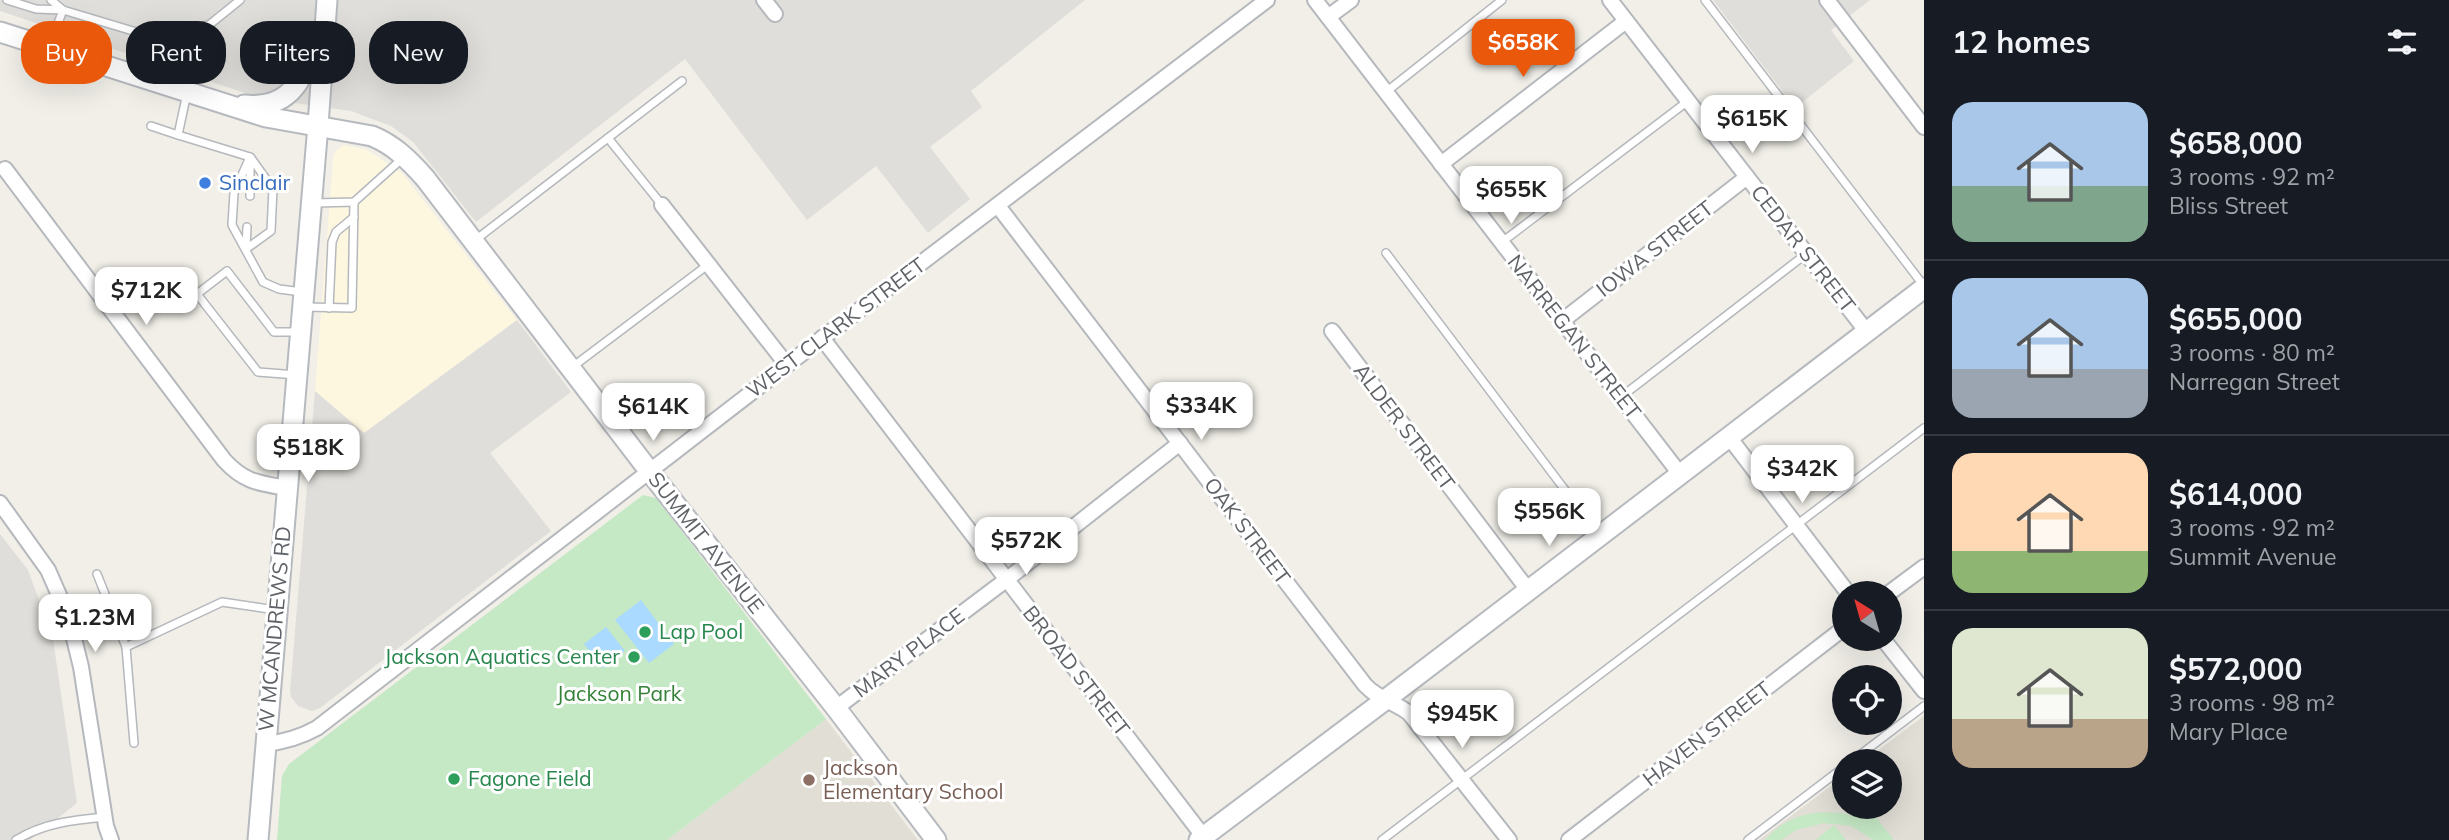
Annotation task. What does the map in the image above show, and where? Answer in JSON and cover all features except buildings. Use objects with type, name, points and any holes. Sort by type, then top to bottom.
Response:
[{"type":"street","points":[[112,68],[218,102],[256,106],[278,100],[289,93],[307,68],[326,0]]},
{"type":"street","name":"W MCANDREWS RD","points":[[258,840],[312,203],[326,0]]},
{"type":"street","points":[[764,0],[775,14]]},
{"type":"street","name":"WEST CLARK STREET","points":[[265,744],[284,742],[317,729],[822,338],[1267,0]]},
{"type":"street","name":"NARREGAN STREET","points":[[1315,0],[1680,474]]},
{"type":"street","points":[[1328,17],[1351,0]]},
{"type":"street","name":"CEDAR STREET","points":[[1610,0],[1867,332]]},
{"type":"street","points":[[1827,0],[1924,127]]},
{"type":"street","points":[[1441,164],[1626,21]]},
{"type":"street","points":[[0,32],[21,39]]},
{"type":"street","name":"SUMMIT AVENUE","points":[[218,102],[266,117],[372,135],[388,142],[405,156],[425,178],[936,840]]},
{"type":"street","points":[[5,169],[224,460],[237,474],[248,480],[287,488]]},
{"type":"street","name":"IOWA STREET","points":[[1562,321],[1747,177]]},
{"type":"street","points":[[662,205],[787,365]]},
{"type":"street","name":"OAK STREET","points":[[998,206],[1365,685],[1373,694],[1409,713],[1509,840]]},
{"type":"street","points":[[1201,838],[1924,287]]},
{"type":"street","name":"ALDER STREET","points":[[1332,331],[1528,590]]},
{"type":"street","name":"BROAD STREET","points":[[822,338],[1201,838]]},
{"type":"street","points":[[1729,437],[1839,581]]},
{"type":"street","name":"MARY PLACE","points":[[836,708],[1006,580],[1180,443]]},
{"type":"street","points":[[0,503],[48,570],[69,618],[80,667],[104,817],[111,840]]},
{"type":"street","points":[[1902,583],[1924,567]]},
{"type":"street","name":"HAVEN STREET","points":[[1569,840],[1832,637]]},
{"type":"street","points":[[1892,651],[1924,691]]},
{"type":"lane","points":[[7,0],[36,9],[63,10],[153,37],[209,24],[240,0]]},
{"type":"lane","points":[[51,0],[63,10]]},
{"type":"lane","points":[[59,21],[66,0]]},
{"type":"lane","points":[[1386,92],[1502,0]]},
{"type":"lane","points":[[1705,0],[1924,287]]},
{"type":"lane","points":[[474,242],[682,82]]},
{"type":"lane","points":[[178,135],[187,92]]},
{"type":"lane","points":[[1502,243],[1688,101]]},
{"type":"lane","points":[[151,126],[250,157],[274,189],[271,231],[246,249]]},
{"type":"lane","points":[[608,138],[662,205]]},
{"type":"lane","points":[[312,203],[354,202],[405,156]]},
{"type":"lane","points":[[250,157],[250,196]]},
{"type":"lane","points":[[250,157],[234,193],[232,225],[263,282],[303,300],[329,308],[352,308],[354,202]]},
{"type":"lane","points":[[329,308],[332,242],[336,232],[354,217]]},
{"type":"lane","points":[[246,249],[247,227]]},
{"type":"lane","points":[[1385,253],[1600,535]]},
{"type":"lane","points":[[1621,397],[1806,253]]},
{"type":"lane","points":[[571,369],[709,264]]},
{"type":"lane","points":[[297,374],[258,372],[197,294],[227,271],[274,332],[300,332]]},
{"type":"lane","points":[[1382,840],[1924,428]]},
{"type":"lane","points":[[97,574],[126,647],[134,743]]},
{"type":"lane","points":[[126,647],[222,602],[276,610]]},
{"type":"lane","points":[[1868,749],[1924,706]]},
{"type":"lane","points":[[1748,840],[1832,775]]},
{"type":"lane","points":[[16,840],[59,822],[104,817]]},
{"type":"shaded area","points":[[0,0],[1085,0],[971,91],[982,107],[930,147],[970,199],[928,233],[876,166],[807,220],[685,59],[476,222],[413,142],[391,126],[351,111],[260,98],[218,84],[226,84],[226,21],[126,21],[126,53],[112,48],[112,21],[30,21],[0,11]]},
{"type":"shaded area","points":[[1713,0],[1870,0],[1831,30],[1854,61],[1795,108]]},
{"type":"shaded area","points":[[344,145],[367,150],[402,173],[517,320],[364,433],[315,391],[333,160],[335,151]]},
{"type":"shaded area","points":[[517,320],[571,392],[490,453],[551,531],[320,708],[312,711],[298,706],[290,691],[315,391],[364,433]]},
{"type":"shaded area","points":[[0,534],[28,570],[53,639],[77,803],[30,840],[0,840]]},
{"type":"shaded area","points":[[1924,716],[1924,840],[1759,840],[1832,785],[1832,819],[1902,819],[1902,749],[1880,749]]},
{"type":"shaded area","name":"Jackson Elementary School","points":[[826,719],[918,840],[667,840]]},
{"type":"green space","name":"Jackson Park","points":[[643,495],[656,498],[826,719],[667,840],[277,840],[282,776],[289,764]]},
{"type":"green space","points":[[1832,812],[1832,819],[1877,819],[1894,840],[1873,840],[1851,826],[1824,823],[1796,830],[1781,840],[1765,840],[1785,823],[1808,814]]},
{"type":"green space","points":[[1834,825],[1846,840],[1816,840]]},
{"type":"water","name":"Lap Pool","points":[[641,600],[674,644],[649,663],[615,620]]},
{"type":"water","points":[[606,627],[625,651],[603,668],[584,644]]},
{"type":"place","name":"Sinclair","points":[[205,183]]},
{"type":"place","name":"Lap Pool","points":[[645,632]]},
{"type":"place","name":"Jackson Aquatics Center","points":[[634,657]]},
{"type":"place","name":"Fagone Field","points":[[454,779]]},
{"type":"place","name":"Jackson Elementary School","points":[[809,780]]}]
